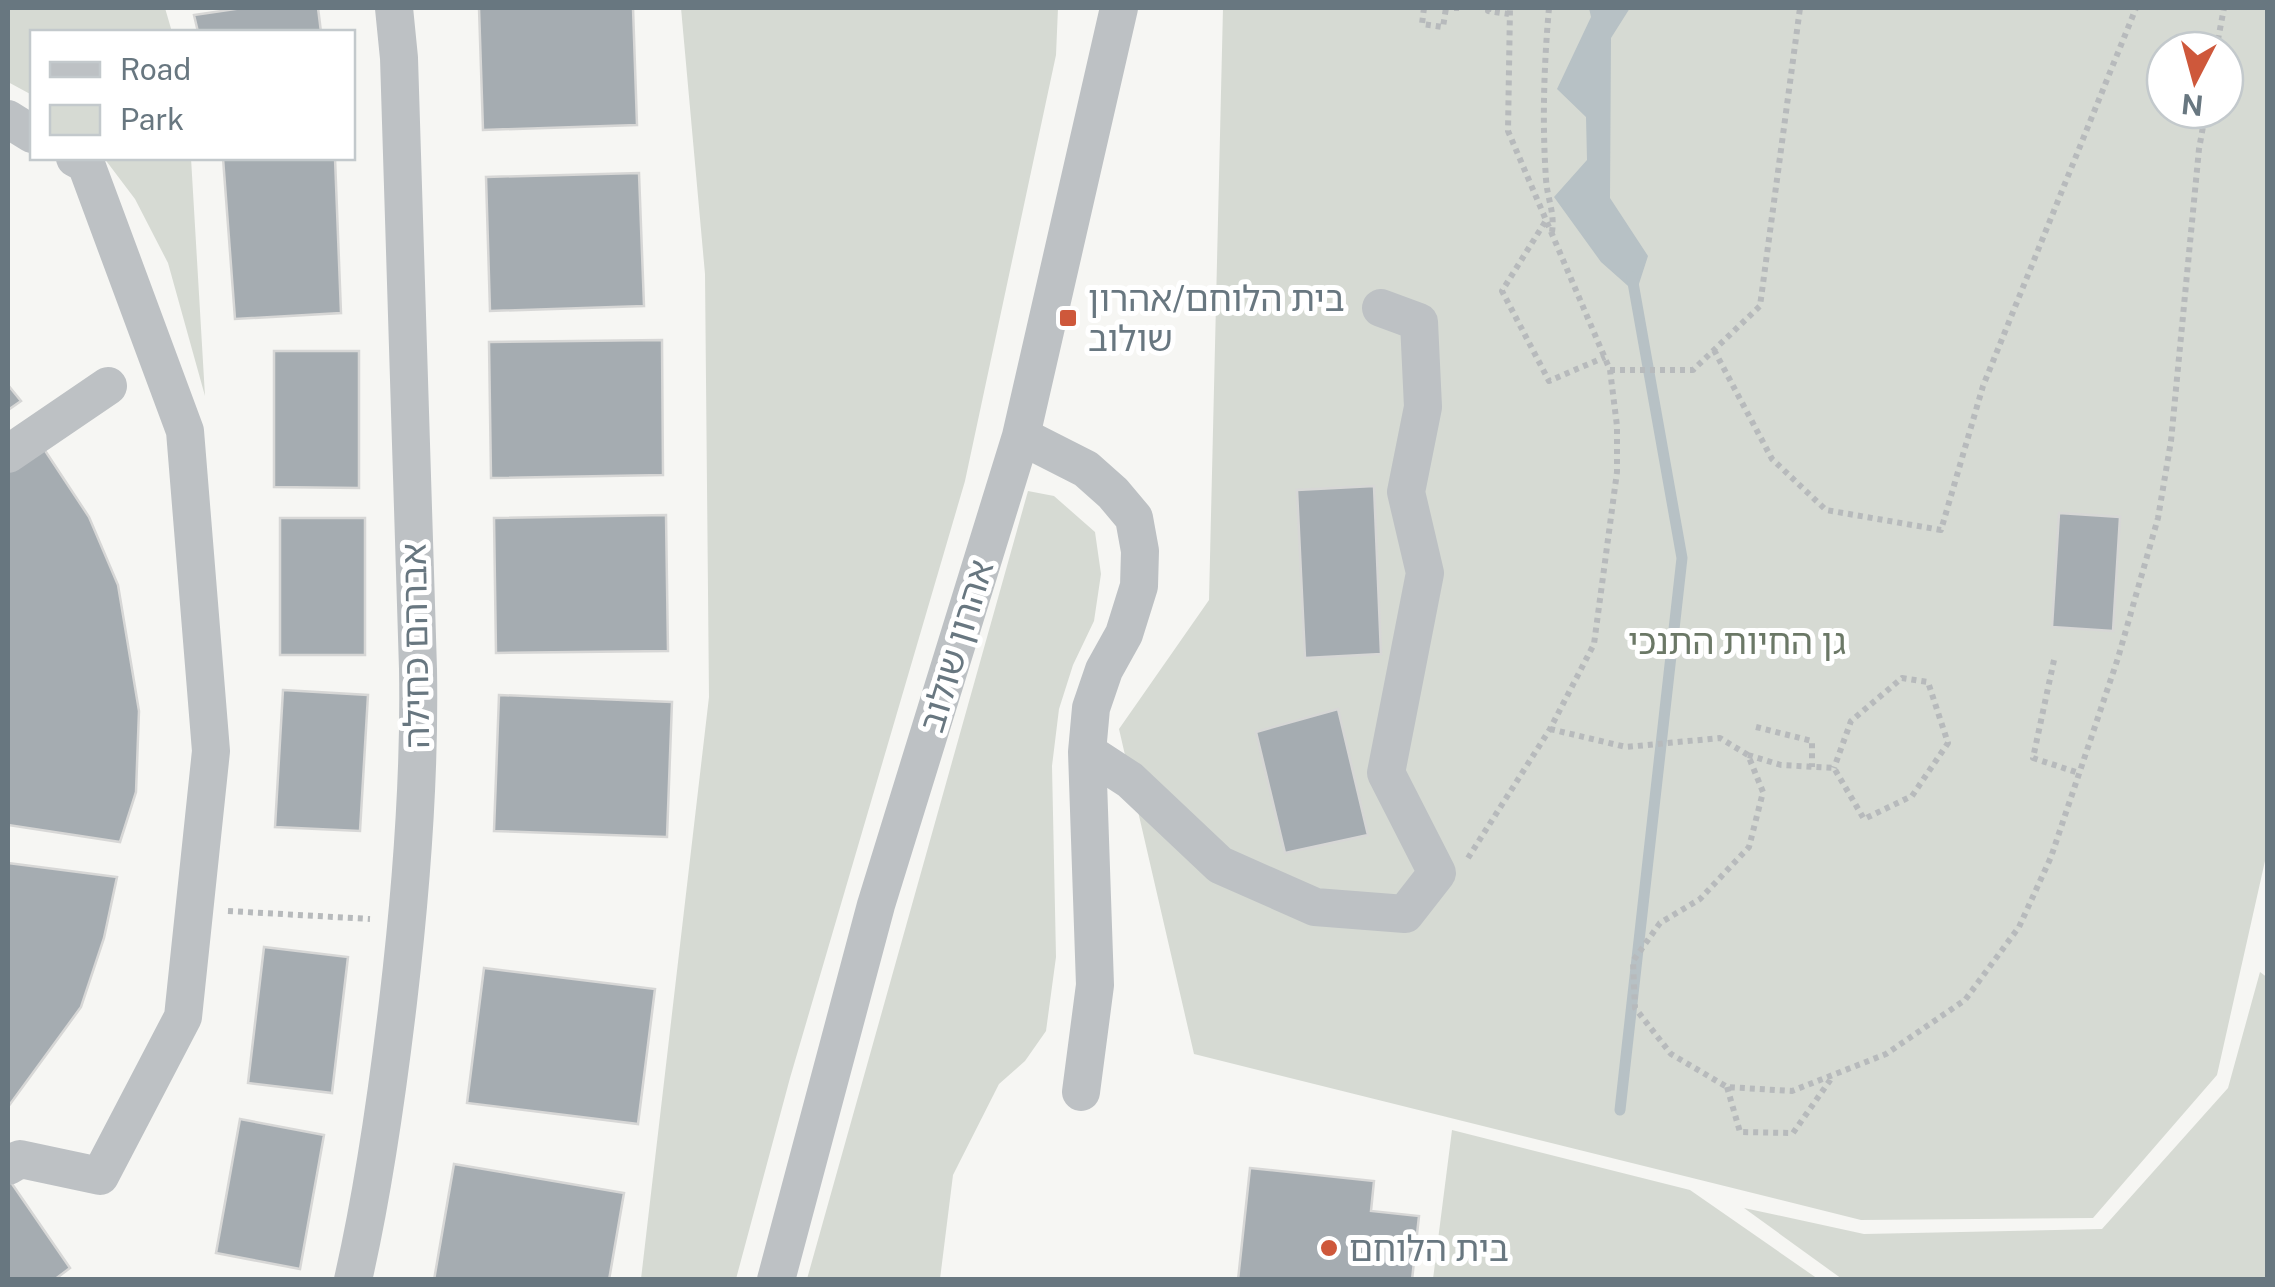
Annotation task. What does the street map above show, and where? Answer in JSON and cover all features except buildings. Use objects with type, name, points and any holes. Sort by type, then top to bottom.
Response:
[{"type":"street","name":"אברהם כחילה","points":[[353,1280],[379,1142],[407,921],[418,696],[400,78],[394,8]]},
{"type":"street","name":"אהרון שולוב","points":[[776,1280],[876,905],[1021,436],[1119,8]]},
{"type":"street","points":[[8,120],[30,133]]},
{"type":"street","points":[[8,1166],[20,1159],[100,1176],[182,1017],[211,751],[185,430],[86,164],[79,160]]},
{"type":"street","points":[[1087,752],[1130,780],[1220,865],[1315,907],[1405,914],[1437,873],[1386,773],[1424,573],[1406,492],[1423,407],[1419,322],[1381,308]]},
{"type":"street","points":[[8,454],[108,386]]},
{"type":"street","points":[[1021,436],[1086,469],[1113,493],[1134,518],[1140,550],[1139,586],[1124,634],[1104,670],[1091,708],[1087,752],[1094,985],[1081,1092]]},
{"type":"path","points":[[1424,8],[1422,24],[1443,27],[1450,8],[1463,8]]},
{"type":"path","points":[[1437,873],[1472,856],[1550,728],[1594,644],[1617,472],[1617,426],[1610,370],[1508,131],[1509,11],[1488,12],[1489,8]]},
{"type":"path","points":[[1549,8],[1545,92],[1546,182],[1555,215],[1551,233]]},
{"type":"path","points":[[1610,370],[1694,370],[1760,306],[1800,8]]},
{"type":"path","points":[[1714,350],[1772,460],[1826,510],[1941,530],[1983,386],[2136,8]]},
{"type":"path","points":[[1748,755],[1764,792],[1750,847],[1700,899],[1660,923],[1633,961],[1636,1008],[1671,1054],[1727,1088],[1792,1091],[1886,1054],[1965,1000],[2019,927],[2051,858],[2118,658],[2158,518],[2171,441],[2202,130]]},
{"type":"path","points":[[1546,220],[1502,290],[1550,381],[1605,357]]},
{"type":"path","points":[[2054,660],[2033,758],[2080,773]]},
{"type":"path","points":[[1902,678],[1928,682],[1948,743],[1912,796],[1864,820],[1834,768],[1851,721],[1902,678]]},
{"type":"path","points":[[1756,726],[1812,741],[1812,767]]},
{"type":"path","points":[[1550,728],[1626,748],[1720,738],[1748,755],[1782,766],[1834,768]]},
{"type":"path","points":[[194,909],[407,921]]},
{"type":"path","points":[[1727,1088],[1740,1132],[1793,1133],[1834,1074]]},
{"type":"green space","points":[[8,8],[165,8],[171,30],[30,30],[30,94],[8,82]]},
{"type":"green space","points":[[681,8],[1058,8],[1056,55],[965,481],[790,1078],[736,1279],[641,1279],[709,697],[705,274]]},
{"type":"green space","name":"גן החיות התנכי","points":[[1223,8],[2267,8],[2267,852],[2217,1075],[2093,1218],[1861,1220],[1194,1054],[1119,729],[1209,600]]},
{"type":"green space","points":[[106,160],[191,160],[205,396],[168,263],[135,199]]},
{"type":"green space","points":[[1028,491],[1054,496],[1095,532],[1101,574],[1094,621],[1073,665],[1059,709],[1052,766],[1056,957],[1046,1031],[1025,1061],[999,1084],[953,1175],[940,1279],[807,1279]]},
{"type":"green space","points":[[2260,972],[2268,978],[2267,1279],[1842,1279],[1744,1208],[1864,1234],[2102,1229],[2228,1088]]},
{"type":"green space","points":[[1452,1130],[1690,1190],[1818,1279],[1433,1279]]},
{"type":"shaded area","points":[[1589,8],[1630,8],[1611,38],[1610,198],[1648,256],[1636,293],[1601,262],[1554,197],[1587,160],[1586,117],[1557,89],[1591,17]]},
{"type":"waterway","points":[[1620,1110],[1682,558],[1632,277]]},
{"type":"place","name":"בית הלוחם/אהרון שולוב","points":[[1068,318]]},
{"type":"place","name":"בית הלוחם","points":[[1329,1248]]}]
